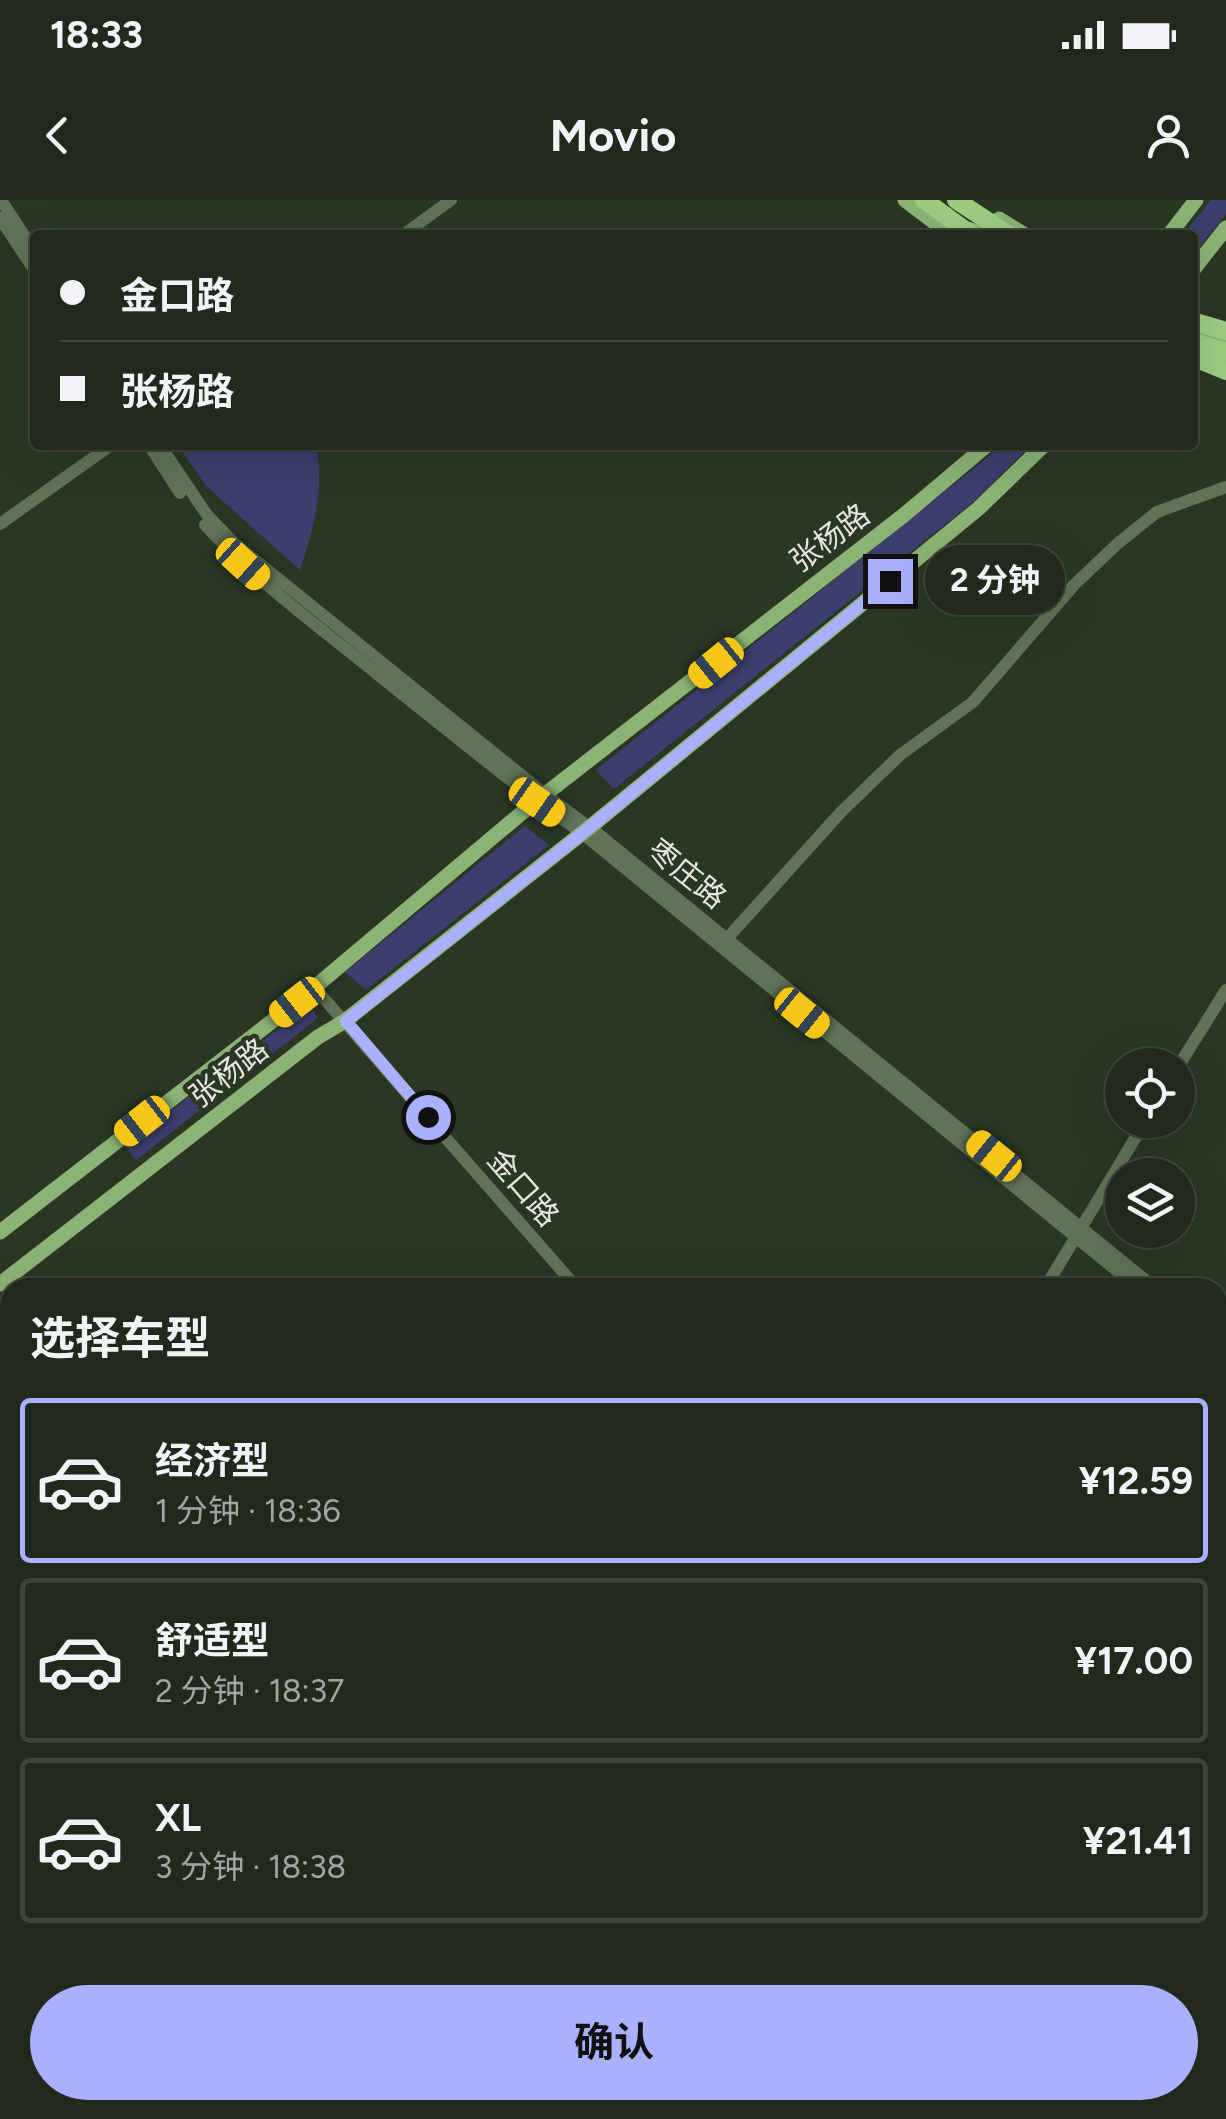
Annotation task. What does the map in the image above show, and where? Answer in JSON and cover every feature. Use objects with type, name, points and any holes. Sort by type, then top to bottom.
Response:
[{"type":"highway","points":[[956,200],[1001,230]]},
{"type":"highway","points":[[926,209],[963,230]]},
{"type":"highway","points":[[1198,323],[1226,331]]},
{"type":"highway","points":[[1198,344],[1226,356]]},
{"type":"highway","points":[[1198,359],[1226,371]]},
{"type":"main road","points":[[905,200],[975,230]]},
{"type":"main road","points":[[970,200],[1017,230]]},
{"type":"main road","points":[[1173,230],[1196,200]]},
{"type":"main road","points":[[926,209],[948,230]]},
{"type":"main road","points":[[1198,263],[1226,228]]},
{"type":"main road","points":[[1198,314],[1226,322]]},
{"type":"main road","points":[[1198,334],[1226,342]]},
{"type":"main road","points":[[1198,357],[1226,356]]},
{"type":"main road","points":[[1198,361],[1226,380]]},
{"type":"main road","name":"张杨路","points":[[0,1232],[297,1002],[542,798],[904,516],[980,450]]},
{"type":"main road","name":"张杨路","points":[[8,1278],[318,1037],[346,1021],[586,830],[979,508],[1039,450]]},
{"type":"street","points":[[1,200],[30,244]]},
{"type":"street","points":[[410,230],[451,200]]},
{"type":"street","points":[[0,218],[30,263]]},
{"type":"street","points":[[0,524],[105,450]]},
{"type":"street","name":"枣庄路","points":[[152,450],[200,520],[227,550],[586,830],[1078,1232],[1141,1278]]},
{"type":"street","name":"枣庄路","points":[[163,450],[207,516],[234,544],[542,798]]},
{"type":"street","points":[[732,934],[841,812],[888,766],[973,702],[1074,585],[1116,544],[1157,512],[1226,487]]},
{"type":"street","name":"金口路","points":[[313,986],[567,1278]]},
{"type":"street","points":[[1190,1048],[1226,990]]},
{"type":"street","points":[[1050,1278],[1135,1138]]},
{"type":"street","name":"枣庄路","points":[[1078,1232],[1127,1278]]},
{"type":"shaded area","points":[[1211,200],[1226,200],[1226,214],[1198,249],[1198,230],[1187,230]]},
{"type":"shaded area","points":[[181,450],[316,450],[319,492],[300,570],[206,486]]},
{"type":"shaded area","points":[[997,450],[1026,450],[973,502],[614,789],[596,770]]},
{"type":"shaded area","points":[[525,826],[549,845],[366,990],[345,972]]},
{"type":"shaded area","points":[[310,1005],[318,1018],[136,1160],[124,1146]]},
{"type":"route","points":[[428,1117],[346,1021],[890,581]]}]
